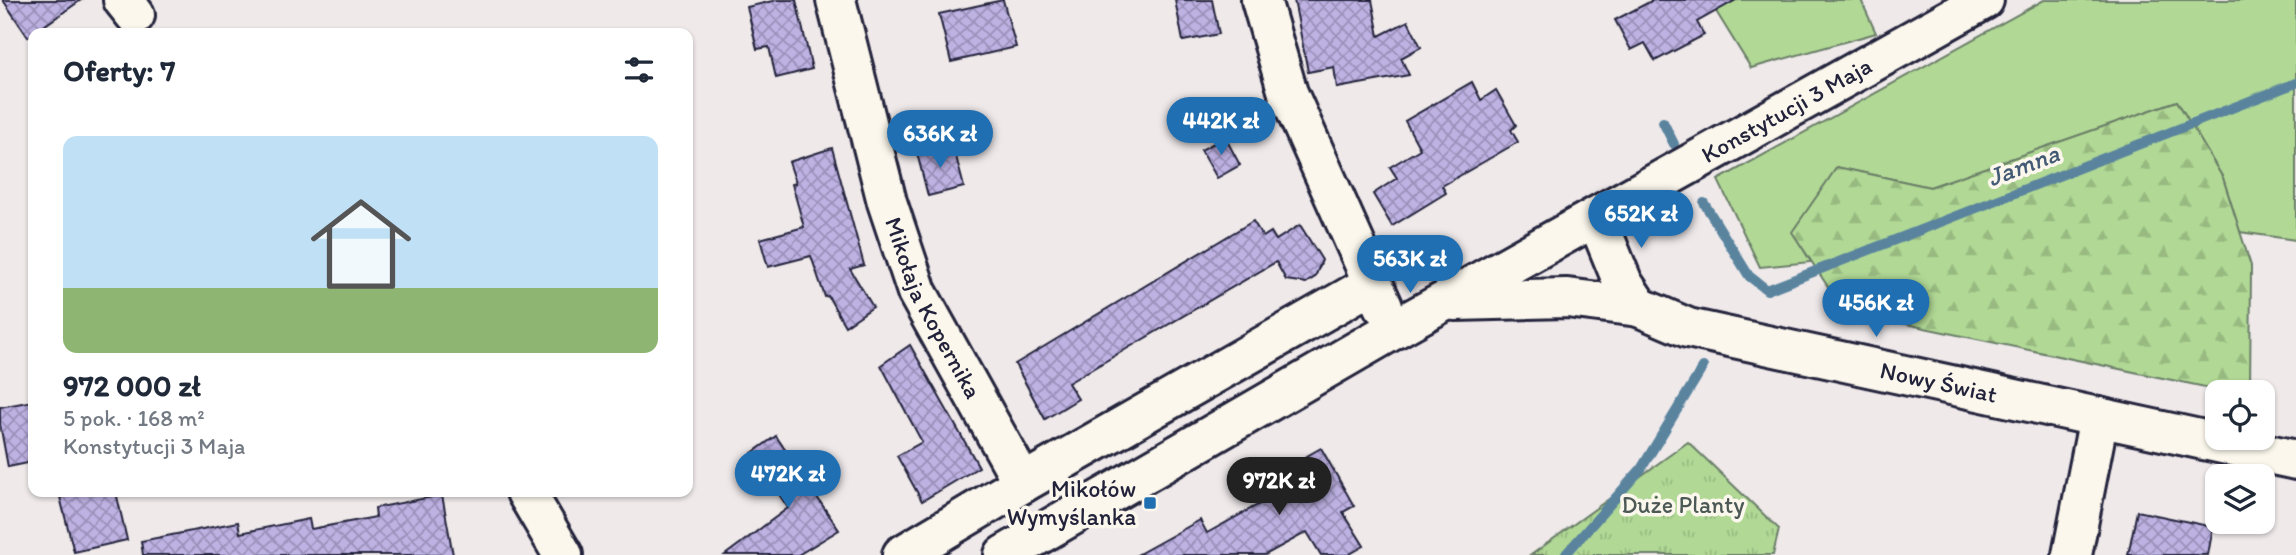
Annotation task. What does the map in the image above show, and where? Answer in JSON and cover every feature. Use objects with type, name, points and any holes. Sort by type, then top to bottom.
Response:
[{"type":"street","name":"Mikołaja Kopernika","points":[[836,0],[887,202],[917,292],[1023,483]]},
{"type":"street","points":[[1261,0],[1288,93],[1393,330]]},
{"type":"street","name":"Konstytucji 3 Maja","points":[[1004,555],[1393,330],[1984,0]]},
{"type":"street","points":[[1596,217],[1623,283],[1639,307]]},
{"type":"street","points":[[902,555],[1372,284]]},
{"type":"street","name":"Nowy Świat","points":[[1446,302],[1567,298],[1639,307],[1688,328],[2296,460]]},
{"type":"street","points":[[2072,555],[2099,417]]},
{"type":"street","points":[[529,497],[563,555]]},
{"type":"green space","points":[[1709,0],[1861,0],[1876,33],[1751,68]]},
{"type":"green space","points":[[2044,0],[2296,0],[2296,240],[2240,232],[2223,178],[2177,101],[1930,187],[1837,167],[1793,232],[1811,262],[1760,267],[1718,180]]},
{"type":"green space","points":[[2177,101],[2223,178],[2251,266],[2250,380],[2205,380],[2205,387],[1844,311],[1792,232],[1837,167],[1930,187]]},
{"type":"green space","name":"Duże Planty","points":[[1688,442],[1779,529],[1773,555],[1531,555]]},
{"type":"building","points":[[3,0],[81,0],[41,28],[28,28],[28,37]]},
{"type":"building","points":[[777,0],[796,0],[812,69],[776,78],[769,47],[757,49],[747,7]]},
{"type":"building","points":[[1003,0],[1016,47],[951,62],[939,14]]},
{"type":"building","points":[[1175,0],[1212,0],[1219,34],[1183,41]]},
{"type":"building","points":[[1294,0],[1372,0],[1379,36],[1408,21],[1421,47],[1401,58],[1409,75],[1337,88],[1334,67],[1308,72]]},
{"type":"building","points":[[1653,0],[1736,0],[1697,22],[1704,35],[1655,61],[1645,43],[1631,50],[1615,20]]},
{"type":"building","points":[[1472,82],[1481,100],[1496,90],[1516,125],[1511,130],[1518,142],[1442,186],[1446,193],[1392,226],[1373,194],[1397,178],[1390,167],[1420,149],[1405,121]]},
{"type":"building","points":[[1225,137],[1240,165],[1217,178],[1201,150]]},
{"type":"building","points":[[953,145],[964,187],[928,196],[917,153]]},
{"type":"building","points":[[832,148],[864,265],[850,269],[873,307],[845,326],[828,296],[825,297],[811,256],[768,267],[760,239],[804,227],[789,162]]},
{"type":"building","points":[[1253,221],[1263,237],[1271,232],[1276,240],[1300,225],[1322,260],[1315,277],[1306,283],[1286,280],[1276,262],[1068,383],[1078,399],[1045,419],[1015,364]]},
{"type":"building","points":[[910,345],[979,467],[922,501],[897,456],[922,442],[881,365]]},
{"type":"building","points":[[28,402],[28,463],[8,467],[0,424],[0,407]]},
{"type":"building","points":[[776,436],[839,530],[798,555],[725,555],[788,508],[752,453]]},
{"type":"building","points":[[1321,448],[1354,506],[1343,512],[1364,546],[1348,555],[1321,555],[1307,532],[1265,555],[1137,555],[1200,520],[1207,533],[1261,503],[1252,487]]},
{"type":"building","points":[[60,497],[117,497],[127,540],[74,552]]},
{"type":"building","points":[[442,497],[453,555],[143,555],[141,541],[238,522],[240,533],[309,519],[311,529],[376,517],[375,508]]},
{"type":"building","points":[[2137,511],[2205,525],[2205,534],[2212,534],[2208,555],[2128,555]]},
{"type":"waterway","name":"Jamna","points":[[1704,203],[1749,276],[1767,290],[2296,83]]},
{"type":"waterway","points":[[1663,122],[1674,144]]},
{"type":"waterway","name":"Jamna","points":[[1565,555],[1641,469],[1703,367]]},
{"type":"place","name":"Mikołów Wymyślanka","points":[[1150,503]]}]
